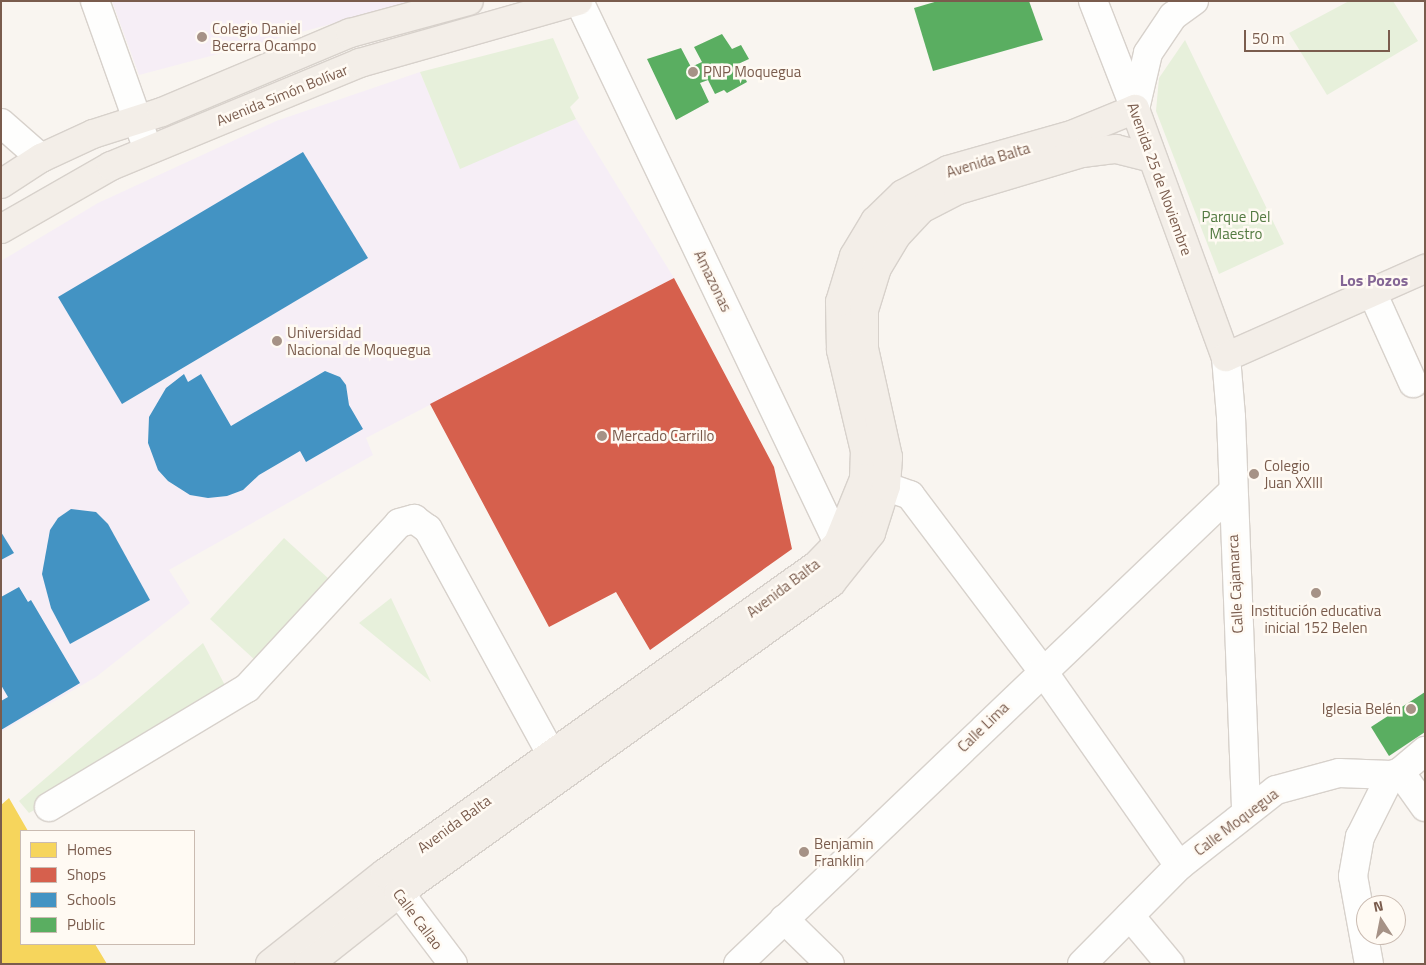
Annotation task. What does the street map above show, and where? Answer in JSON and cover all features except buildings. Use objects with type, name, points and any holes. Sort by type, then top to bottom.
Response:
[{"type":"main road","name":"Avenida Simón Bolívar","points":[[1,184],[41,158],[135,119],[162,112],[350,33],[469,1]]},
{"type":"main road","name":"Avenida Simón Bolívar","points":[[1,229],[111,166],[360,63],[579,1]]},
{"type":"main road","points":[[350,33],[360,63]]},
{"type":"main road","name":"Avenida Balta","points":[[270,964],[392,883],[556,765],[831,583],[845,550],[871,533],[875,482],[865,451],[841,350],[840,302],[854,256],[876,221],[903,194],[948,170],[1074,134],[1135,109]]},
{"type":"main road","name":"Avenida 25 de Noviembre","points":[[1135,109],[1223,348]]},
{"type":"main road","name":"Avenida Balta","points":[[875,482],[888,457],[864,349],[864,310],[877,268],[897,236],[921,209],[958,190],[1082,153],[1116,149],[1152,158]]},
{"type":"main road","points":[[1223,348],[1425,248]]},
{"type":"main road","points":[[1223,348],[1372,292],[1425,269]]},
{"type":"main road","name":"Avenida Balta","points":[[309,964],[392,883]]},
{"type":"street","points":[[95,1],[135,119],[148,150]]},
{"type":"street","name":"Amazonas","points":[[579,1],[845,550]]},
{"type":"street","name":"Avenida 25 de Noviembre","points":[[1093,1],[1135,109]]},
{"type":"street","points":[[1135,109],[1148,53],[1173,16],[1194,1]]},
{"type":"street","points":[[1,123],[41,158]]},
{"type":"street","points":[[1372,292],[1413,383]]},
{"type":"street","name":"Calle Cajamarca","points":[[1223,348],[1231,417],[1231,493],[1246,812]]},
{"type":"street","points":[[875,482],[910,495],[1042,670],[1179,866]]},
{"type":"street","name":"Calle Lima","points":[[738,964],[1042,670],[1231,493]]},
{"type":"street","points":[[49,807],[246,688],[399,523],[414,519],[428,529],[556,765]]},
{"type":"street","points":[[1369,964],[1353,876],[1360,837],[1396,773],[1425,751]]},
{"type":"street","name":"Calle Moquegua","points":[[1082,964],[1179,866],[1276,790],[1339,772],[1396,773]]},
{"type":"street","points":[[1396,773],[1425,807]]},
{"type":"street","name":"Calle Callao","points":[[392,883],[453,964]]},
{"type":"street","points":[[1130,916],[1170,964]]},
{"type":"street","points":[[784,919],[830,964]]},
{"type":"shaded area","name":"Colegio Daniel Becerra Ocampo","points":[[112,1],[418,1],[139,75]]},
{"type":"shaded area","name":"Universidad Nacional de Moquegua","points":[[420,72],[460,168],[576,119],[674,278],[366,438],[373,455],[169,570],[190,603],[96,677],[1,732],[1,261],[98,203],[276,121]]},
{"type":"green space","points":[[1349,1],[1393,1],[1418,41],[1327,95],[1289,33]]},
{"type":"green space","points":[[553,38],[579,98],[570,107],[576,119],[460,169],[420,72]]},
{"type":"green space","name":"Parque Del Maestro","points":[[1185,40],[1284,244],[1219,274],[1156,111],[1159,78]]},
{"type":"green space","points":[[284,538],[329,579],[255,660],[210,619]]},
{"type":"green space","points":[[391,598],[431,682],[359,623]]},
{"type":"green space","points":[[203,643],[231,697],[29,813],[19,801]]},
{"type":"place","name":"Colegio Daniel Becerra Ocampo","points":[[202,37]]},
{"type":"place","name":"PNP Moquegua","points":[[693,72]]},
{"type":"place","name":"Universidad Nacional de Moquegua","points":[[277,341]]},
{"type":"place","name":"Mercado Carrillo","points":[[602,436]]},
{"type":"place","name":"Colegio Juan XXIII","points":[[1254,474]]},
{"type":"place","name":"Institución educativa inicial 152 Belen","points":[[1316,593]]},
{"type":"place","name":"Iglesia Belén","points":[[1411,709]]},
{"type":"place","name":"Benjamin Franklin","points":[[804,852]]},
{"type":"district","name":"Los Pozos","points":[[1374,280]]}]
